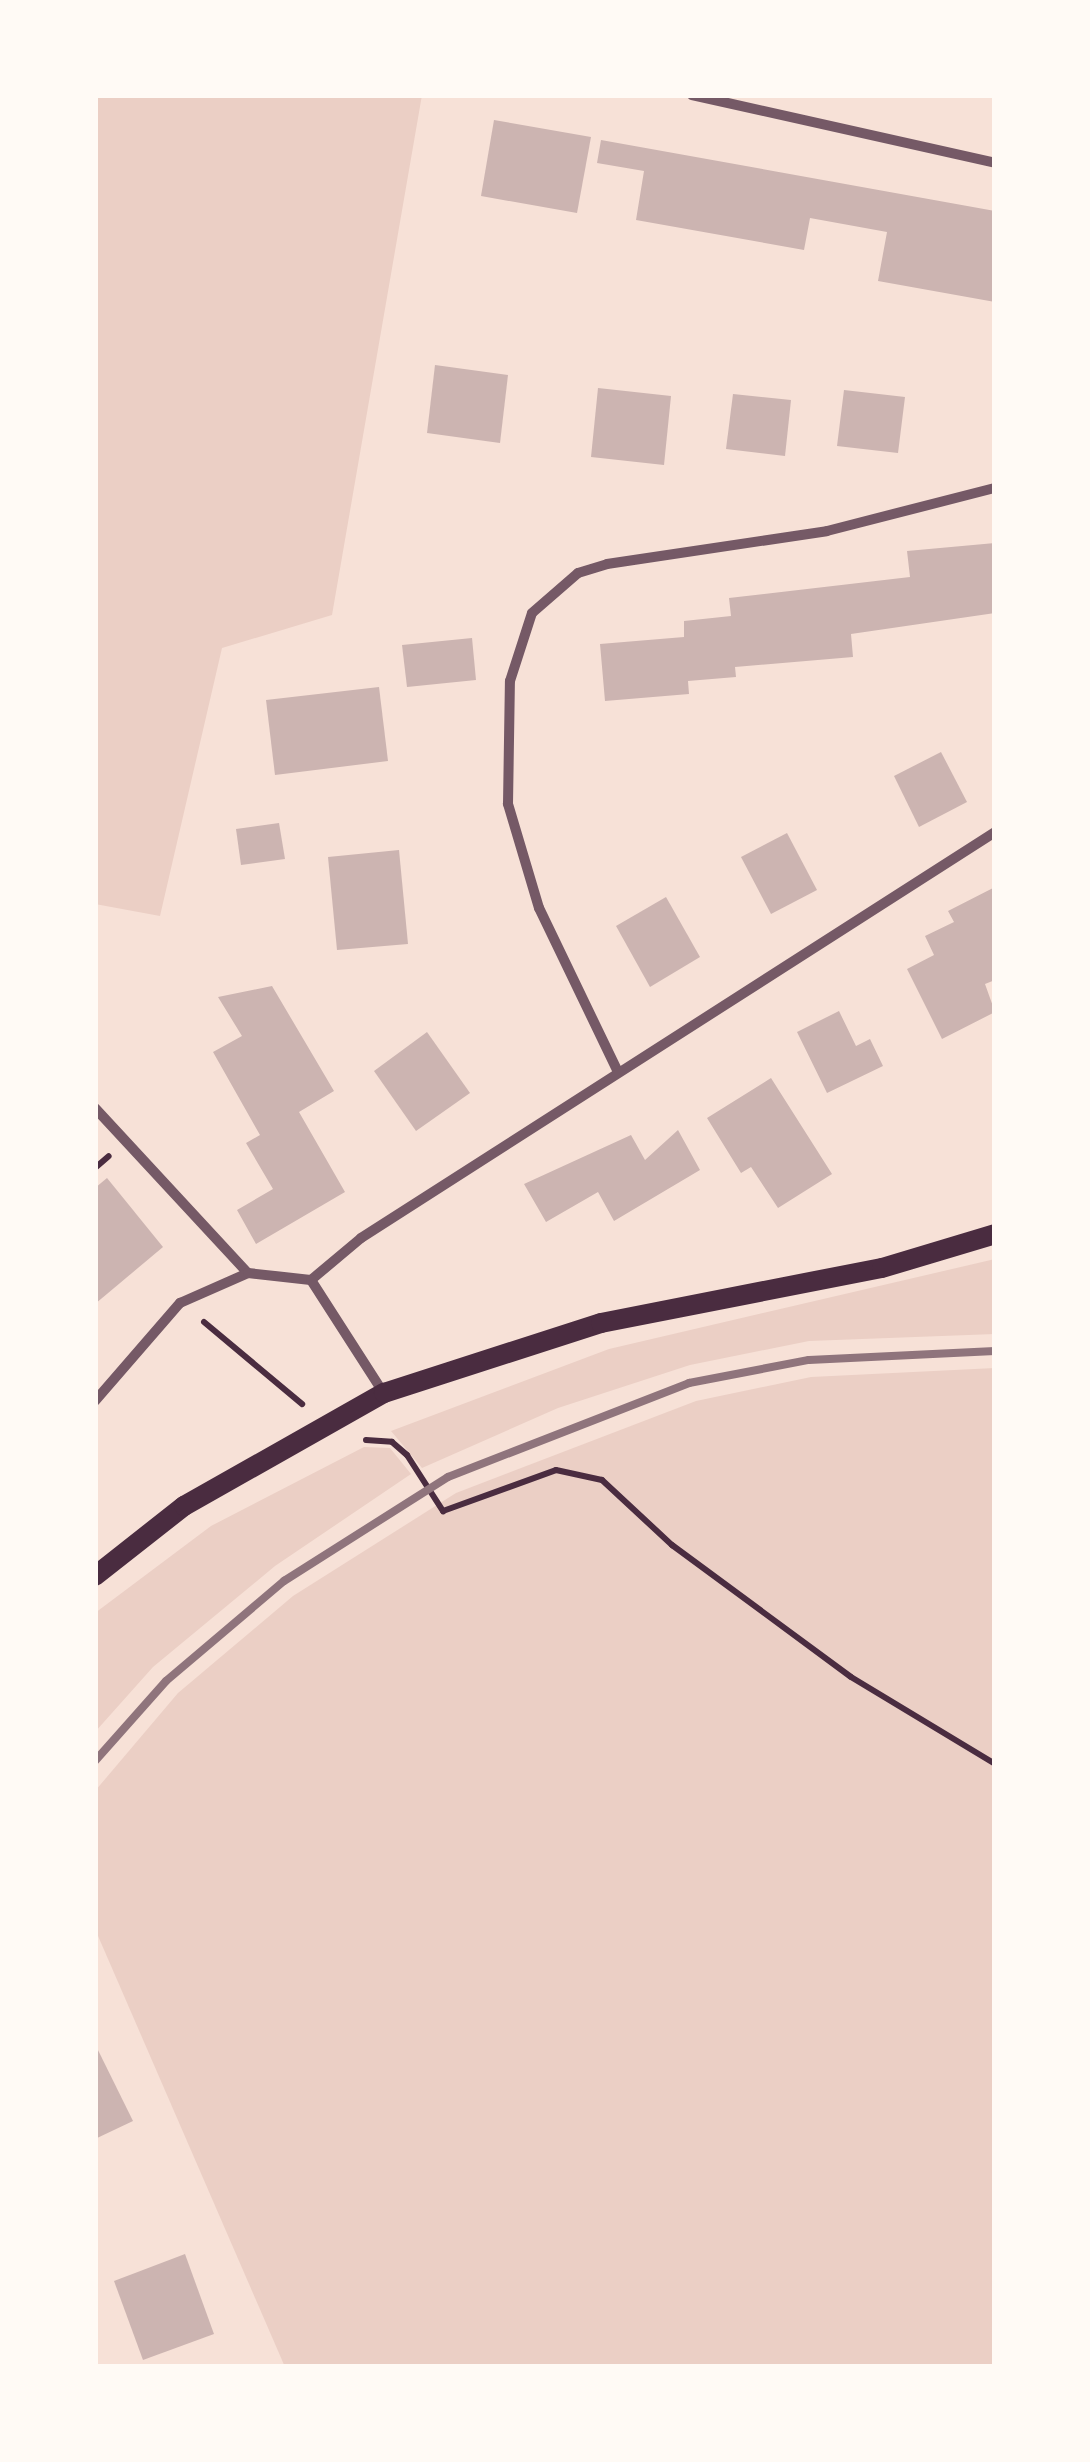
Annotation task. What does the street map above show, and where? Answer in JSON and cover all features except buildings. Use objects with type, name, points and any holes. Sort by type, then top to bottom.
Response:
[{"type":"main road","points":[[95,1576],[261,1458],[384,1393],[600,1323],[882,1268],[995,1234]]},
{"type":"street","points":[[692,95],[995,163]]},
{"type":"street","points":[[618,1072],[539,908],[508,804],[510,682],[532,613],[578,573],[608,564],[827,531],[995,488]]},
{"type":"street","points":[[95,1401],[180,1303],[248,1273],[311,1280],[618,1072],[995,832]]},
{"type":"street","points":[[95,1108],[248,1273]]},
{"type":"street","points":[[311,1280],[384,1393]]},
{"type":"path","points":[[180,1303],[313,1414]]},
{"type":"path","points":[[357,1440],[392,1442],[443,1512],[556,1470],[602,1480],[672,1545],[851,1677],[995,1764]]},
{"type":"shaded area","points":[[95,95],[422,95],[332,615],[222,648],[160,916],[95,904]]},
{"type":"shaded area","points":[[995,1259],[995,1334],[809,1341],[690,1365],[558,1408],[422,1468],[391,1431],[609,1349]]},
{"type":"shaded area","points":[[995,1368],[995,2367],[285,2367],[95,1929],[95,1791],[178,1693],[293,1596],[456,1493],[696,1401],[811,1377]]},
{"type":"shaded area","points":[[364,1447],[390,1448],[411,1474],[275,1566],[153,1667],[95,1732],[95,1613],[211,1526]]},
{"type":"railway","points":[[95,1761],[166,1681],[284,1581],[448,1477],[689,1383],[809,1360],[995,1351]]}]
